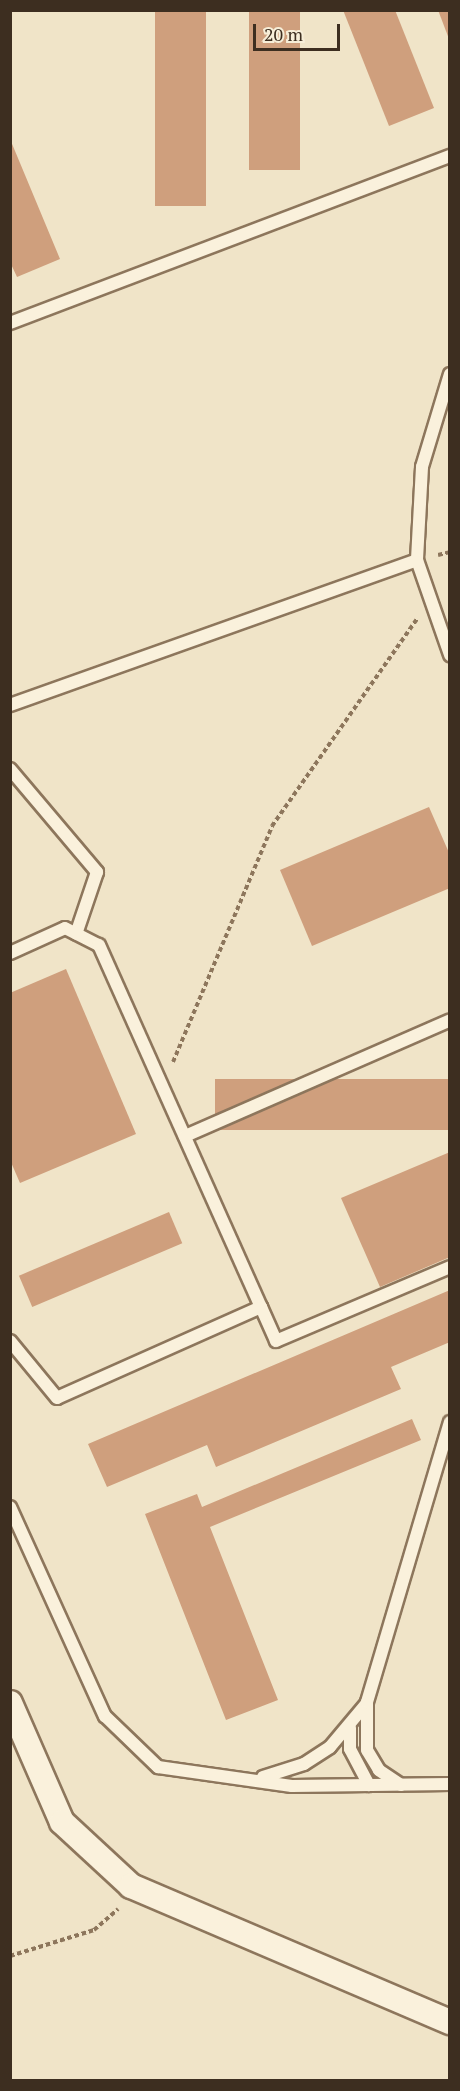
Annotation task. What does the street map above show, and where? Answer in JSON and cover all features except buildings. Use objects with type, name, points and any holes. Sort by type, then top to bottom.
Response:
[{"type":"street","points":[[10,1703],[62,1822],[141,1890],[450,2022]]},
{"type":"lane","points":[[10,323],[450,156]]},
{"type":"lane","points":[[450,374],[422,467],[417,560],[450,655]]},
{"type":"lane","points":[[10,705],[417,560]]},
{"type":"lane","points":[[10,769],[97,872],[76,934]]},
{"type":"lane","points":[[10,953],[65,928],[99,945],[276,1341],[450,1268]]},
{"type":"lane","points":[[184,1136],[448,1025]]},
{"type":"lane","points":[[10,1341],[57,1398],[261,1307]]},
{"type":"lane","points":[[401,1785],[379,1770],[367,1750],[367,1702],[450,1422]]},
{"type":"lane","points":[[10,1507],[105,1716],[158,1767],[292,1786],[450,1784]]},
{"type":"lane","points":[[252,1779],[304,1764],[350,1728],[367,1702]]},
{"type":"lane","points":[[350,1728],[350,1749],[369,1785]]},
{"type":"path","points":[[163,1087],[272,826],[430,598]]},
{"type":"path","points":[[10,1956],[94,1930],[141,1890]]}]
